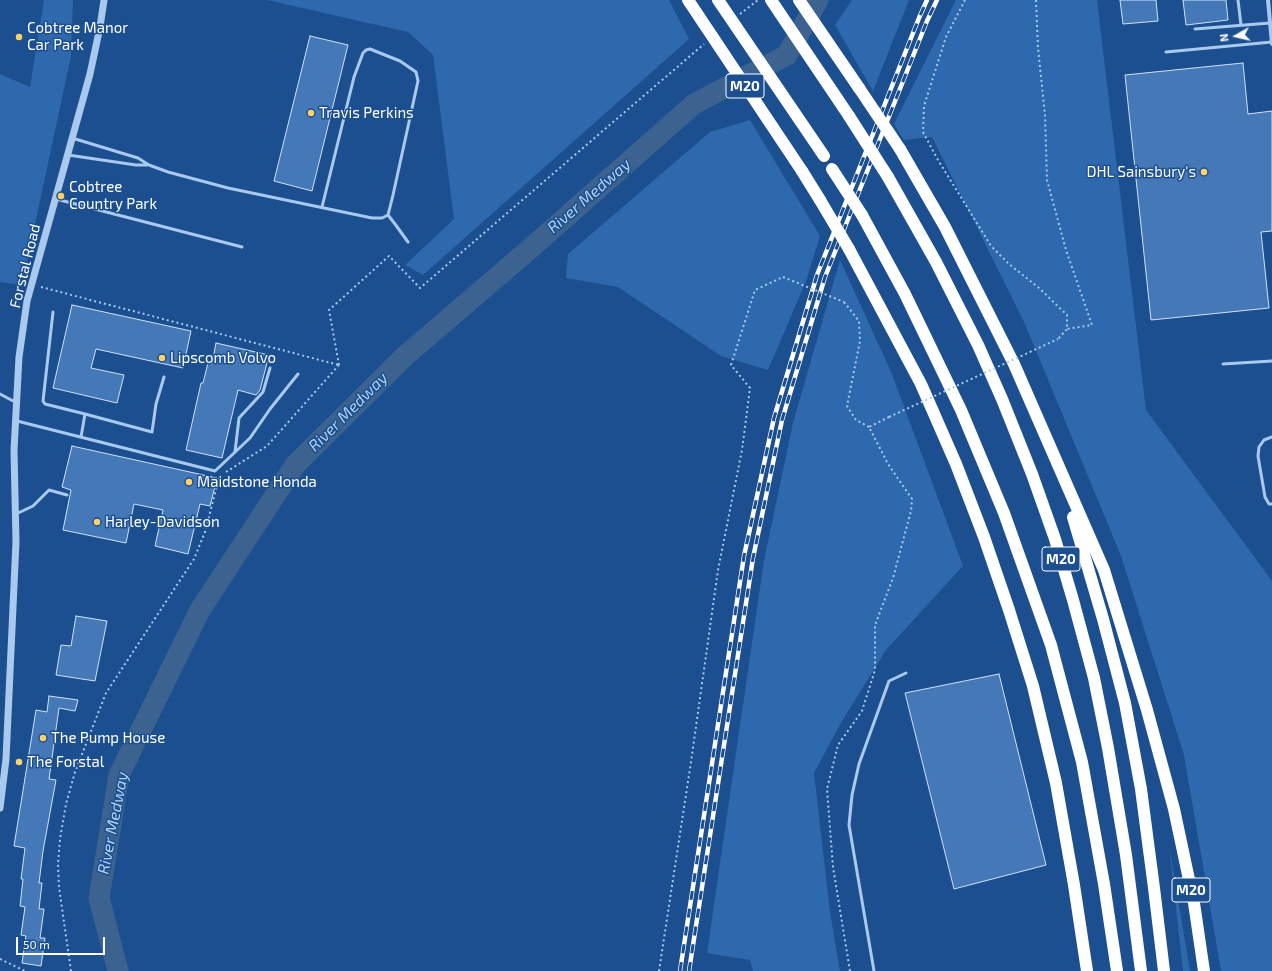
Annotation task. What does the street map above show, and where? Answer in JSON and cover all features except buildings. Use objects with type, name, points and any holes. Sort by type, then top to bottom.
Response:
[{"type":"highway","name":"M20","points":[[688,0],[802,171],[849,249],[921,384],[956,464],[984,537],[1033,686],[1056,783],[1087,971]]},
{"type":"highway","name":"M20","points":[[718,0],[824,156],[862,215],[905,294],[961,410],[1004,513],[1051,645],[1082,762],[1104,884],[1117,971]]},
{"type":"highway","name":"M20","points":[[771,0],[824,77],[888,177],[936,262],[978,345],[1005,406],[1032,474],[1055,539],[1094,678],[1126,855],[1141,971]]},
{"type":"highway","name":"M20","points":[[799,0],[900,149],[945,227],[1014,364],[1104,570],[1147,710],[1175,817],[1194,903],[1204,971]]},
{"type":"highway","name":"M20","points":[[1034,411],[1072,511],[1125,703],[1141,789],[1164,971]]},
{"type":"highway","name":"M20","points":[[1074,885],[1082,971]]},
{"type":"street","name":"Forstal Road","points":[[0,808],[2,773],[6,759],[16,542],[14,450],[19,357],[27,301],[90,74],[104,0]]},
{"type":"street","points":[[1268,0],[1272,43]]},
{"type":"lane","points":[[1238,0],[1241,25]]},
{"type":"lane","points":[[1195,29],[1270,22]]},
{"type":"lane","points":[[1166,52],[1272,43]]},
{"type":"lane","points":[[72,138],[138,158],[149,165],[168,172],[228,188],[372,218],[382,218],[388,215],[417,89],[418,77],[416,72],[400,61],[370,49],[362,53],[354,77],[322,207]]},
{"type":"lane","points":[[68,155],[136,165],[149,165]]},
{"type":"lane","points":[[56,199],[242,247]]},
{"type":"lane","points":[[388,215],[408,242]]},
{"type":"lane","points":[[53,312],[43,402],[45,404],[152,432],[156,404],[164,377]]},
{"type":"lane","points":[[1223,364],[1272,361]]},
{"type":"lane","points":[[234,452],[239,418],[263,392],[270,368]]},
{"type":"lane","points":[[16,421],[214,471],[250,438],[270,409],[298,374]]},
{"type":"lane","points":[[0,396],[16,403]]},
{"type":"lane","points":[[81,437],[85,414]]},
{"type":"lane","points":[[1272,437],[1264,440],[1259,447],[1258,456],[1265,497],[1269,504],[1272,504]]},
{"type":"lane","points":[[16,514],[33,506],[49,490],[67,495]]},
{"type":"lane","points":[[874,971],[849,825],[852,795],[859,764],[890,680],[906,673]]},
{"type":"path","points":[[965,0],[946,37],[924,106],[923,132],[938,160],[991,246],[1008,264],[1040,288],[1067,315],[1067,329]]},
{"type":"path","points":[[869,427],[1058,339],[1067,329],[1092,325],[1066,250],[1047,180],[1045,114],[1038,48],[1036,0]]},
{"type":"path","points":[[339,365],[329,310],[389,256],[420,288],[696,51]]},
{"type":"path","points":[[659,971],[691,762],[718,570],[742,450],[750,388],[731,364],[755,290],[783,277],[844,302],[859,321],[860,341],[848,406],[856,420],[869,427],[888,464],[912,499],[911,511],[893,578],[875,625],[875,670],[862,711],[838,745],[827,789],[833,867],[850,971]]},
{"type":"path","points":[[32,285],[339,365]]},
{"type":"path","points":[[225,472],[267,446],[339,365]]},
{"type":"path","points":[[71,971],[59,887],[58,864],[60,839],[66,804],[75,772],[106,693],[194,559],[205,532],[219,476]]},
{"type":"path","points":[[0,959],[25,971]]},
{"type":"shaded area","points":[[44,0],[73,0],[71,56],[22,285],[0,282],[0,74],[30,87]]},
{"type":"shaded area","points":[[267,0],[669,0],[689,39],[423,275],[405,265],[454,219],[433,55],[408,32]]},
{"type":"shaded area","points":[[852,0],[909,0],[873,91],[835,25]]},
{"type":"shaded area","points":[[956,0],[1097,0],[1146,410],[1272,581],[1272,971],[1221,971],[1184,755],[1121,556],[1025,324],[932,137],[904,140],[894,124]]},
{"type":"shaded area","points":[[750,120],[820,236],[806,281],[768,370],[721,356],[618,287],[566,278],[568,254],[710,132]]},
{"type":"shaded area","points":[[840,260],[892,374],[963,566],[886,650],[842,721],[814,773],[830,912],[840,971],[753,971],[750,960],[707,953],[764,560],[793,423]]},
{"type":"shaded area","points":[[1169,845],[1190,971],[1183,971]]},
{"type":"waterway","name":"River Medway","points":[[118,971],[99,898],[119,775],[200,610],[295,465],[405,356],[532,247],[694,104],[787,55],[818,0]]},
{"type":"railway","points":[[680,971],[744,556],[774,418],[817,275],[927,0]]},
{"type":"railway","points":[[689,971],[753,558],[782,420],[825,277],[927,21],[937,0]]},
{"type":"place","name":"Cobtree Manor Car Park","points":[[19,37]]},
{"type":"place","name":"Travis Perkins","points":[[311,113]]},
{"type":"place","name":"DHL Sainsbury's","points":[[1204,172]]},
{"type":"place","name":"Cobtree Country Park","points":[[61,196]]},
{"type":"place","name":"Lipscomb Volvo","points":[[162,358]]},
{"type":"place","name":"Maidstone Honda","points":[[189,482]]},
{"type":"place","name":"Harley-Davidson","points":[[97,522]]},
{"type":"place","name":"The Pump House","points":[[43,738]]},
{"type":"place","name":"The Forstal","points":[[19,762]]}]
